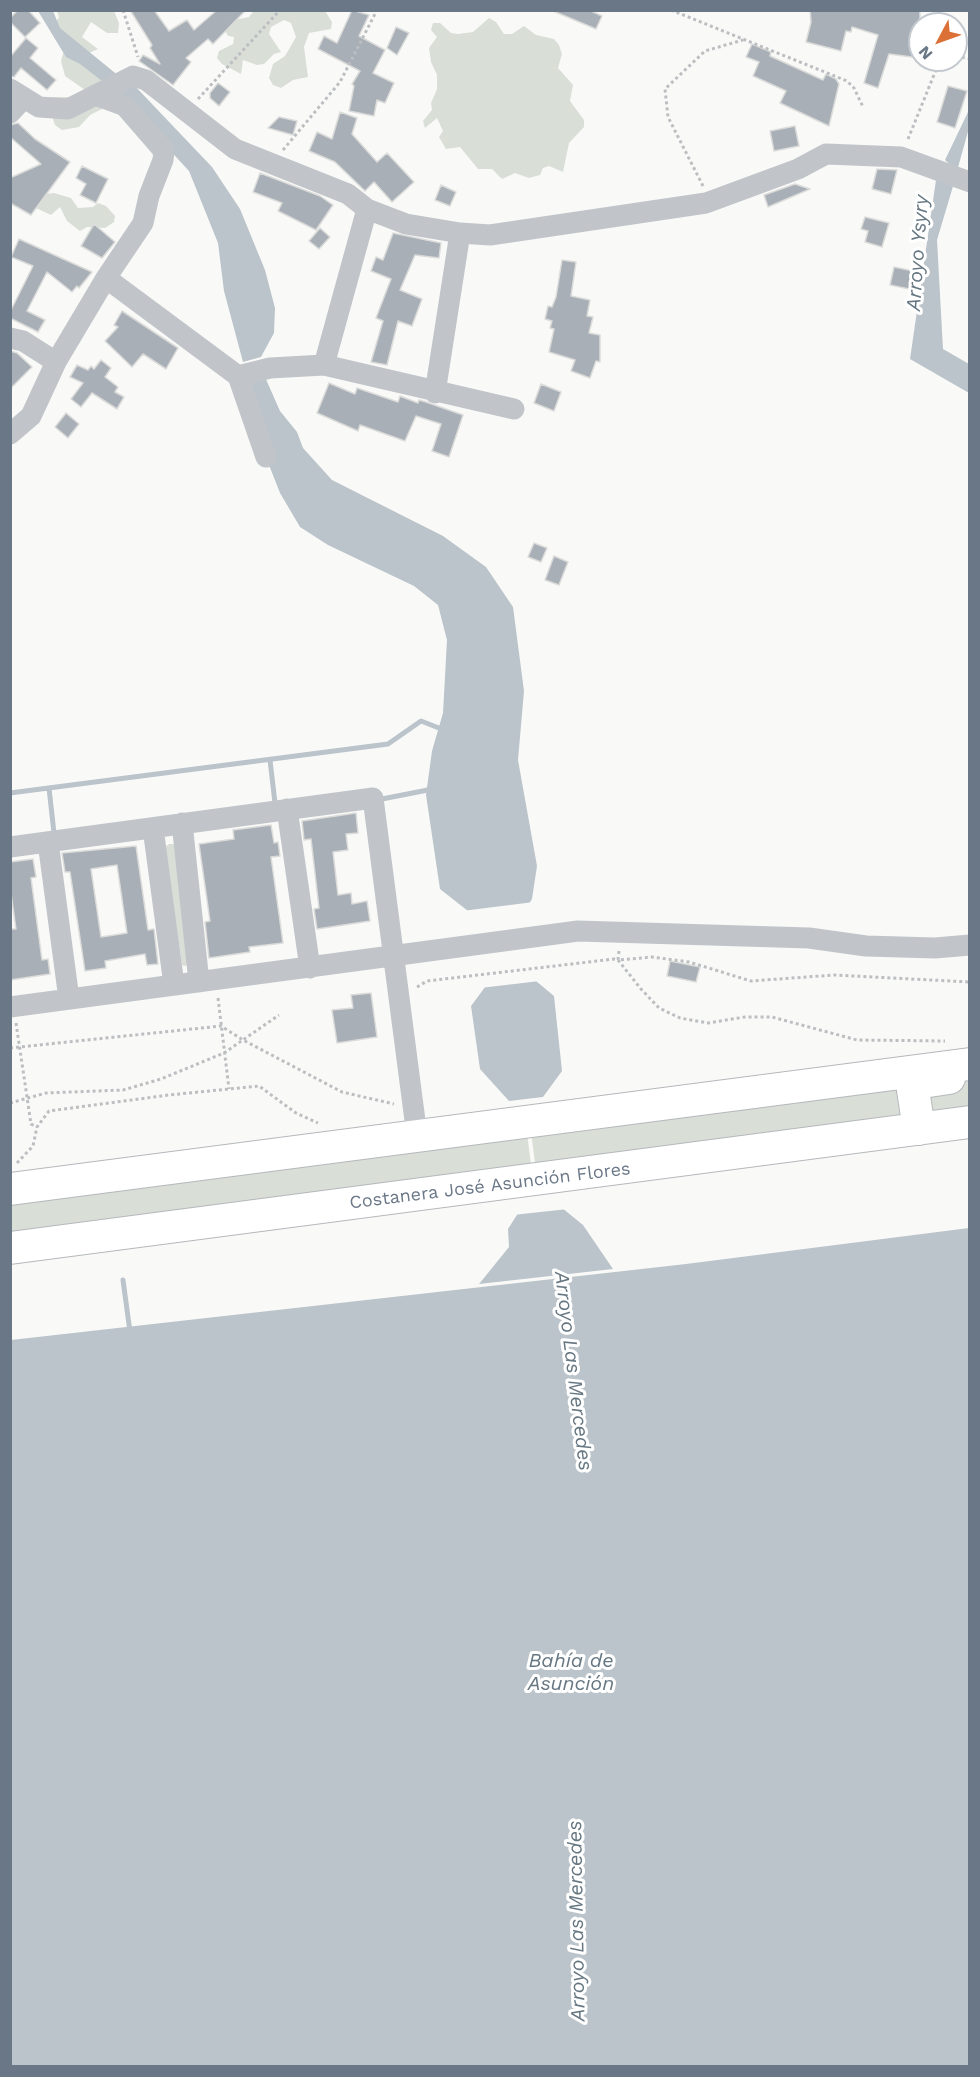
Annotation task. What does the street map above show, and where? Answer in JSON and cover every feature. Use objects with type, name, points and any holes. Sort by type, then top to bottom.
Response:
[{"type":"highway","points":[[10,1189],[566,1117],[965,1057]]},
{"type":"highway","points":[[919,1129],[913,1095],[916,1086],[922,1082],[955,1077],[965,1057]]},
{"type":"highway","name":"Costanera José Asunción Flores","points":[[10,1248],[574,1176],[969,1122]]},
{"type":"street","points":[[15,100],[39,107],[68,109],[136,77],[146,80],[235,149],[348,194],[367,209],[405,224],[460,233],[490,235],[711,202],[798,169],[826,154],[902,157],[969,182]]},
{"type":"street","points":[[10,434],[31,416],[56,362],[106,278],[143,223],[164,151],[125,106],[99,93]]},
{"type":"street","points":[[324,365],[367,209]]},
{"type":"street","points":[[435,393],[460,233]]},
{"type":"street","points":[[106,278],[242,375],[266,457]]},
{"type":"street","points":[[10,338],[23,341],[56,362]]},
{"type":"street","points":[[242,375],[270,368],[324,365],[435,393],[514,409]]},
{"type":"street","points":[[10,847],[373,798],[417,1136]]},
{"type":"street","points":[[287,809],[310,968]]},
{"type":"street","points":[[182,824],[208,988]]},
{"type":"street","points":[[153,828],[174,986]]},
{"type":"street","points":[[48,842],[69,999]]},
{"type":"street","points":[[13,1013],[69,999],[174,986],[208,988],[310,968],[578,931],[809,938],[866,946],[935,948],[969,945]]},
{"type":"path","points":[[123,10],[138,55],[136,77]]},
{"type":"path","points":[[187,111],[280,10]]},
{"type":"path","points":[[272,162],[340,82],[377,10]]},
{"type":"path","points":[[671,10],[847,81],[854,88],[863,107]]},
{"type":"path","points":[[711,202],[668,117],[664,89],[705,51],[744,39]]},
{"type":"path","points":[[902,157],[935,72]]},
{"type":"path","points":[[414,994],[416,988],[427,981],[652,957],[689,962],[761,982],[834,975],[969,982]]},
{"type":"path","points":[[618,960],[640,989],[659,1008],[681,1018],[708,1023],[745,1017],[772,1017],[857,1040],[965,1057]]},
{"type":"path","points":[[208,988],[221,1026],[229,1089]]},
{"type":"path","points":[[13,1013],[31,1124],[37,1127]]},
{"type":"path","points":[[10,1103],[28,1096],[68,1091],[91,1093],[123,1090],[161,1079],[225,1053],[279,1015]]},
{"type":"path","points":[[10,1048],[221,1026],[243,1041],[342,1092],[404,1106]]},
{"type":"path","points":[[10,1170],[33,1146],[37,1127],[49,1111],[260,1086],[296,1113],[323,1125]]},
{"type":"shaded area","points":[[57,11],[114,11],[119,23],[118,33],[107,33],[91,22],[82,37],[98,49],[89,53],[104,86],[85,90],[65,76],[61,61],[64,50],[55,23],[59,17]]},
{"type":"shaded area","points":[[254,11],[325,11],[332,22],[331,29],[309,33],[304,47],[308,77],[293,80],[281,88],[273,85],[269,78],[273,64],[285,56],[296,37],[291,23],[284,20],[271,27],[269,34],[281,52],[274,54],[264,64],[257,65],[243,60],[241,74],[222,64],[217,58],[219,51],[233,44],[234,37],[228,36],[224,29],[234,20],[249,17]]},
{"type":"shaded area","points":[[489,18],[496,22],[504,34],[512,34],[524,26],[536,35],[554,39],[559,45],[562,54],[558,68],[573,85],[570,101],[584,120],[584,127],[569,143],[563,172],[549,166],[543,168],[540,175],[529,178],[515,173],[502,179],[492,169],[478,169],[460,147],[446,149],[439,137],[443,131],[437,118],[425,128],[423,121],[432,110],[431,103],[437,89],[437,75],[431,62],[429,48],[437,37],[431,30],[433,23],[440,23],[451,33],[458,34],[473,32]]},
{"type":"shaded area","points":[[45,97],[75,97],[110,105],[90,115],[79,127],[62,130],[55,125]]},
{"type":"shaded area","points":[[54,193],[71,198],[78,208],[93,207],[98,203],[106,206],[115,216],[114,222],[105,228],[87,227],[80,231],[67,221],[60,207],[51,215],[36,208],[45,194]]},
{"type":"shaded area","points":[[174,844],[189,965],[184,966],[182,965],[165,847]]},
{"type":"shaded area","points":[[969,1080],[969,1114],[931,1114],[928,1092]]},
{"type":"shaded area","points":[[893,1086],[899,1090],[902,1120],[536,1171],[531,1132]]},
{"type":"shaded area","points":[[527,1133],[532,1172],[11,1239],[10,1200]]},
{"type":"water","points":[[38,11],[53,11],[60,28],[120,77],[106,84],[80,64],[66,57]]},
{"type":"water","points":[[133,84],[212,167],[240,209],[265,270],[275,308],[274,333],[261,357],[243,362],[224,291],[218,243],[189,171],[116,92]]},
{"type":"water","points":[[969,110],[969,128],[957,171],[945,160]]},
{"type":"water","points":[[937,173],[954,183],[937,240],[943,349],[969,364],[969,393],[910,359]]},
{"type":"water","points":[[265,377],[280,411],[297,432],[303,448],[332,480],[443,536],[486,567],[513,607],[524,691],[518,760],[537,866],[532,899],[520,918],[482,922],[440,889],[426,795],[432,751],[443,713],[447,640],[438,605],[414,586],[328,545],[300,527],[280,493],[269,465],[244,382]]},
{"type":"water","points":[[530,976],[554,996],[562,1071],[543,1097],[509,1101],[480,1069],[471,1006],[491,979]]},
{"type":"water","points":[[556,1203],[583,1225],[613,1269],[479,1284],[509,1247],[508,1229],[522,1207]]},
{"type":"water","name":"Bahía de Asunción","points":[[969,1228],[969,2066],[11,2066],[11,1340],[686,1264]]},
{"type":"pier","points":[[534,902],[520,921],[482,925],[462,911]]},
{"type":"pier","points":[[530,973],[540,981],[480,988],[490,976]]},
{"type":"pier","points":[[556,1200],[568,1209],[513,1215],[521,1204]]},
{"type":"building","points":[[18,10],[28,10],[40,23],[25,37],[10,22],[10,18]]},
{"type":"building","points":[[130,10],[154,10],[169,31],[187,20],[194,30],[217,10],[246,10],[213,44],[208,39],[186,58],[191,62],[173,85],[139,61],[143,55],[160,64],[150,48],[152,45]]},
{"type":"building","points":[[352,10],[369,15],[359,36],[385,50],[373,73],[394,83],[385,103],[377,100],[374,116],[349,111],[354,86],[352,84],[360,71],[318,49],[324,36],[337,43]]},
{"type":"building","points":[[589,10],[602,16],[596,29],[553,11]]},
{"type":"building","points":[[810,10],[920,10],[920,12],[908,12],[908,56],[889,54],[878,88],[864,83],[878,35],[852,27],[851,32],[846,31],[841,51],[806,42],[811,22]]},
{"type":"building","points":[[396,27],[409,33],[397,55],[387,48]]},
{"type":"building","points":[[26,38],[38,48],[30,58],[56,80],[47,90],[21,68],[14,77],[10,76],[10,57]]},
{"type":"building","points":[[752,44],[771,52],[770,56],[823,80],[826,74],[836,79],[839,84],[829,126],[780,103],[786,91],[753,76],[759,62],[746,57]]},
{"type":"building","points":[[218,83],[230,92],[219,106],[210,98],[210,93]]},
{"type":"building","points":[[948,86],[967,91],[955,128],[937,122]]},
{"type":"building","points":[[340,112],[357,118],[352,134],[377,162],[387,153],[414,182],[392,202],[374,182],[365,191],[335,162],[309,151],[317,132],[332,139]]},
{"type":"building","points":[[279,117],[297,121],[293,135],[268,128]]},
{"type":"building","points":[[18,123],[35,139],[70,162],[31,215],[10,203],[10,178],[41,164],[10,137],[10,125]]},
{"type":"building","points":[[795,126],[799,146],[774,151],[770,131]]},
{"type":"building","points":[[82,166],[108,179],[96,203],[80,195],[86,184],[76,178]]},
{"type":"building","points":[[877,169],[897,170],[891,194],[872,189]]},
{"type":"building","points":[[260,173],[320,196],[333,205],[316,230],[278,211],[282,203],[253,192]]},
{"type":"building","points":[[795,184],[810,189],[768,207],[764,195]]},
{"type":"building","points":[[441,185],[456,192],[450,206],[435,200]]},
{"type":"building","points":[[865,217],[889,223],[882,247],[865,242],[868,231],[861,229]]},
{"type":"building","points":[[94,224],[115,242],[102,258],[81,246]]},
{"type":"building","points":[[320,228],[330,237],[319,249],[309,241]]},
{"type":"building","points":[[393,233],[441,243],[439,258],[415,255],[400,290],[422,299],[412,326],[398,321],[387,365],[371,362],[383,321],[376,318],[391,279],[371,271],[376,257],[383,260]]},
{"type":"building","points":[[19,239],[92,272],[79,288],[77,286],[72,292],[47,272],[27,311],[45,320],[38,332],[10,318],[10,312],[33,266],[11,257]]},
{"type":"building","points":[[562,260],[576,262],[571,296],[590,300],[587,316],[593,317],[589,333],[600,335],[600,362],[596,361],[590,378],[571,371],[575,360],[549,352],[554,329],[550,328],[552,321],[545,319],[548,306],[552,307],[556,297]]},
{"type":"building","points":[[894,267],[918,272],[914,290],[890,285]]},
{"type":"building","points":[[122,311],[178,348],[166,369],[143,354],[132,367],[105,341],[118,327],[114,325]]},
{"type":"building","points":[[10,351],[17,353],[32,367],[10,389]]},
{"type":"building","points":[[101,360],[111,368],[105,377],[118,387],[115,392],[124,397],[117,409],[92,393],[81,407],[71,399],[83,383],[70,377],[77,365],[88,370],[91,366],[94,369]]},
{"type":"building","points":[[329,383],[355,394],[357,388],[398,402],[400,396],[463,415],[449,457],[432,451],[441,424],[416,416],[405,441],[360,425],[358,431],[317,413]]},
{"type":"building","points":[[541,384],[561,392],[554,411],[534,403]]},
{"type":"building","points":[[66,413],[79,424],[68,438],[55,427]]},
{"type":"building","points":[[534,543],[547,548],[541,562],[528,557]]},
{"type":"building","points":[[554,556],[568,562],[559,585],[545,580]]},
{"type":"building","points":[[356,813],[358,833],[346,834],[348,850],[333,852],[338,895],[351,893],[352,904],[367,901],[370,921],[317,929],[314,909],[319,908],[311,839],[304,840],[302,821]]},
{"type":"building","points":[[271,825],[274,843],[278,842],[280,856],[271,857],[283,943],[249,947],[250,952],[209,958],[205,922],[210,921],[199,844],[234,839],[233,830]]},
{"type":"building","points":[[136,846],[148,930],[154,929],[158,964],[147,965],[145,954],[105,961],[106,968],[85,971],[70,872],[65,872],[62,853]],"holes":[[[117,865],[127,933],[101,937],[91,869]]]},
{"type":"building","points":[[33,859],[36,877],[31,878],[42,960],[48,959],[50,974],[10,980],[10,929],[16,929],[10,886],[10,862]]},
{"type":"building","points":[[670,961],[700,967],[696,982],[667,976]]},
{"type":"building","points":[[371,993],[377,1037],[337,1043],[332,1010],[353,1008],[351,995]]},
{"type":"waterway","points":[[10,793],[388,744],[421,721],[444,730]]},
{"type":"waterway","points":[[270,760],[275,803]]},
{"type":"waterway","points":[[49,788],[54,833]]},
{"type":"waterway","points":[[382,799],[433,789]]},
{"type":"waterway","points":[[123,1280],[130,1332]]},
{"type":"water label","name":"Arroyo Ysyry","points":[[918,253]]},
{"type":"water label","name":"Arroyo Las Mercedes","points":[[573,1371]]},
{"type":"water label","name":"Arroyo Las Mercedes","points":[[577,1921]]}]
